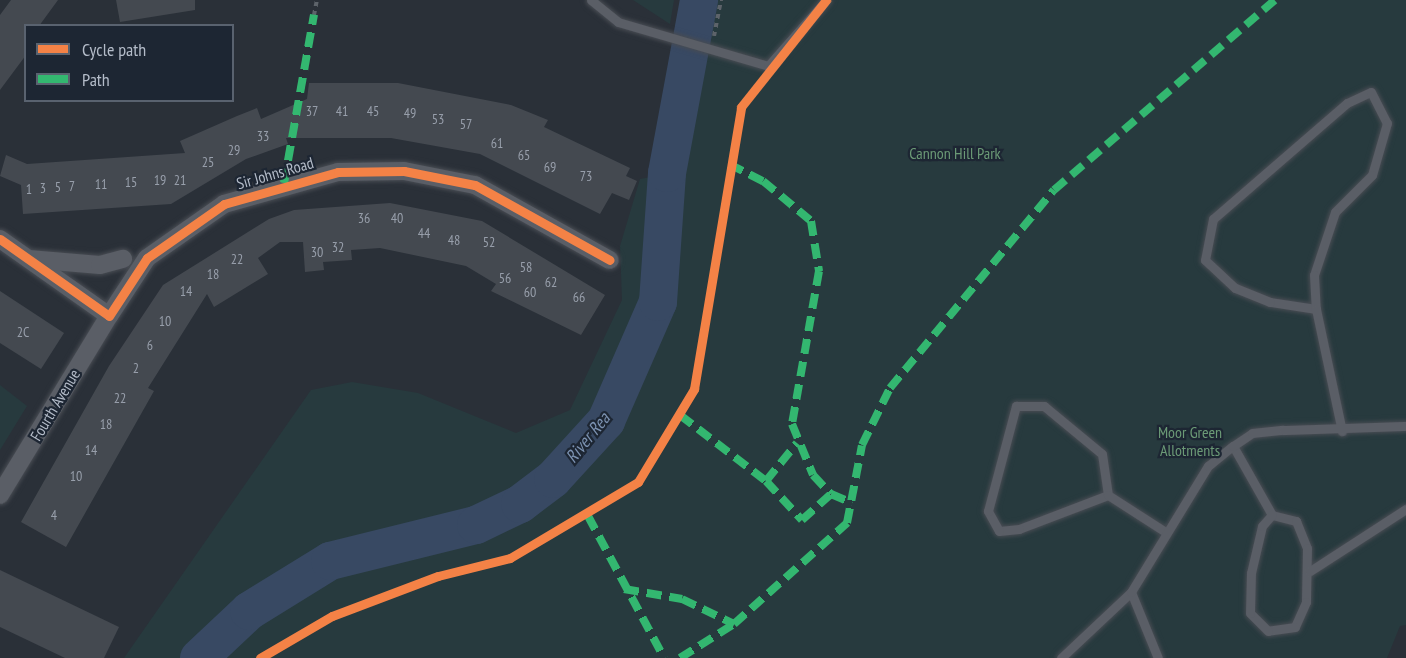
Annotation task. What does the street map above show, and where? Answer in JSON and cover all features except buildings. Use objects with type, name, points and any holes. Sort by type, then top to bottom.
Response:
[{"type":"street","name":"Sir Johns Road","points":[[109,316],[147,258],[224,204],[338,172],[404,171],[475,185],[610,260]]},
{"type":"street","points":[[0,239],[109,316]]},
{"type":"street","points":[[27,259],[100,265],[123,259]]},
{"type":"street","name":"Fourth Avenue","points":[[0,495],[109,316]]},
{"type":"lane","points":[[591,0],[618,22],[663,38],[768,66],[826,0]]},
{"type":"lane","points":[[1316,309],[1270,302],[1235,288],[1205,260],[1213,219],[1339,109],[1371,92],[1387,123],[1372,175],[1335,212],[1314,275],[1316,309],[1342,430]]},
{"type":"lane","points":[[1108,495],[1019,529],[999,531],[988,511],[1016,406],[1044,406],[1102,454],[1108,495],[1164,531]]},
{"type":"lane","points":[[1061,658],[1131,592],[1164,531],[1208,466],[1252,433],[1406,426]]},
{"type":"lane","points":[[1233,446],[1272,515],[1296,521],[1310,571],[1306,602],[1295,627],[1268,632],[1250,613],[1251,573],[1262,526],[1272,515]]},
{"type":"lane","points":[[1310,571],[1406,509]]},
{"type":"lane","points":[[1131,592],[1158,658]]},
{"type":"path","points":[[314,15],[317,0]]},
{"type":"path","points":[[708,50],[721,0]]},
{"type":"green space","points":[[633,0],[674,0],[670,24]]},
{"type":"green space","points":[[709,0],[1406,0],[1406,625],[1400,626],[1387,658],[124,658],[311,390],[352,382],[418,393],[516,433],[570,410],[622,300],[620,246],[640,179],[679,172]]},
{"type":"green space","points":[[0,385],[27,406],[0,450]]},
{"type":"waterway","name":"River Rea","points":[[199,658],[249,611],[330,561],[476,525],[520,504],[553,479],[606,421],[658,302],[667,173],[699,0]]},
{"type":"marked path","points":[[680,658],[734,624],[847,523],[862,445],[890,388],[1054,190],[1275,0]]},
{"type":"marked path","points":[[284,183],[314,15]]},
{"type":"marked path","points":[[729,164],[763,181],[811,221],[819,271],[792,424],[813,475],[831,494],[852,503]]},
{"type":"marked path","points":[[680,415],[766,481],[802,520],[831,494]]},
{"type":"marked path","points":[[766,481],[797,443]]},
{"type":"marked path","points":[[588,516],[664,658]]},
{"type":"marked path","points":[[624,589],[682,599],[734,624]]},
{"type":"cycle path","points":[[260,658],[332,616],[438,576],[510,558],[638,482],[694,389],[741,107],[826,0]]},
{"type":"cycle path","points":[[0,239],[109,316],[147,258],[224,204],[338,172],[404,171],[475,185],[610,260]]},
{"type":"park label","name":"Cannon Hill Park","points":[[955,153]]},
{"type":"park label","name":"Moor Green Allotments","points":[[1190,441]]}]
